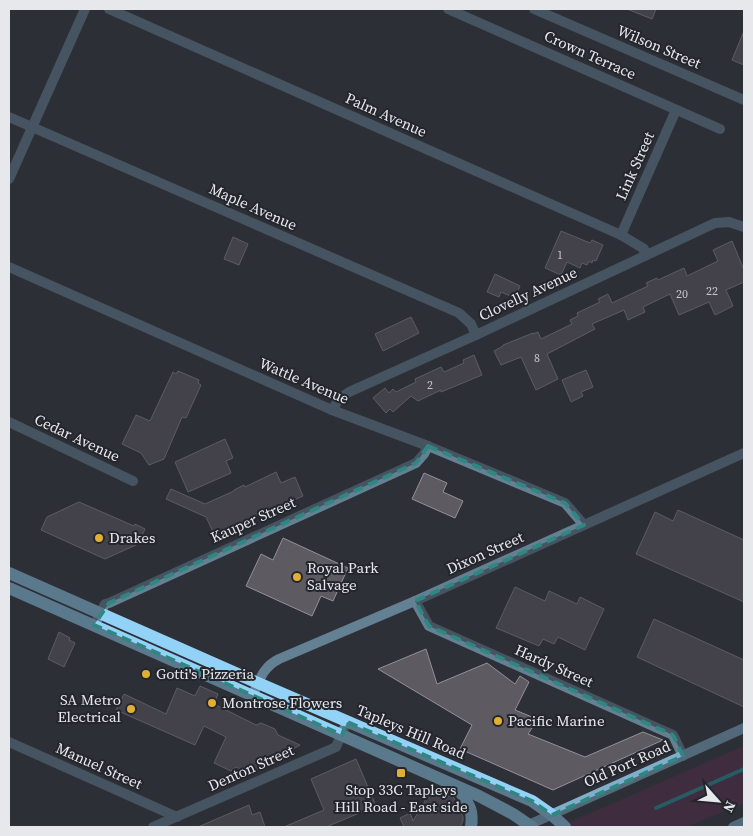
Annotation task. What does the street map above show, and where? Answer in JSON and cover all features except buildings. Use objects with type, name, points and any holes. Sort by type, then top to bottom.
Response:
[{"type":"main road","name":"Tapleys Hill Road","points":[[9,572],[101,612],[342,735],[456,786],[513,814],[527,826]]},
{"type":"main road","name":"Tapleys Hill Road","points":[[9,588],[94,625],[255,689],[347,722],[532,801],[552,814],[565,827]]},
{"type":"main road","name":"Old Port Road","points":[[527,826],[744,728]]},
{"type":"main road","points":[[456,786],[470,805],[473,817],[471,827]]},
{"type":"main road","points":[[733,827],[744,822]]},
{"type":"street","points":[[9,179],[85,9]]},
{"type":"street","name":"Palm Avenue","points":[[109,9],[621,235],[641,247],[644,250],[645,256]]},
{"type":"street","name":"Crown Terrace","points":[[448,9],[720,129]]},
{"type":"street","name":"Wilson Street","points":[[534,9],[744,100]]},
{"type":"street","name":"Link Street","points":[[621,235],[676,110]]},
{"type":"street","name":"Maple Avenue","points":[[9,117],[459,313],[471,324],[476,335]]},
{"type":"street","name":"Clovelly Avenue","points":[[332,410],[339,399],[349,392],[715,223],[729,222],[744,227]]},
{"type":"street","name":"Wattle Avenue","points":[[9,267],[332,410],[428,446],[566,503],[584,525]]},
{"type":"street","name":"Cedar Avenue","points":[[9,422],[134,481]]},
{"type":"street","name":"Kauper Street","points":[[94,625],[105,604],[416,463],[428,446]]},
{"type":"street","name":"Dixon Street","points":[[255,689],[264,670],[279,658],[415,601],[744,453]]},
{"type":"street","name":"Hardy Street","points":[[415,601],[429,626],[673,735],[683,756]]},
{"type":"street","name":"Denton Street","points":[[153,827],[336,747],[347,722]]},
{"type":"street","name":"Manuel Street","points":[[9,742],[177,817]]},
{"type":"highlighted area","points":[[428,446],[565,503],[584,525],[415,601],[429,626],[673,735],[683,756],[552,815],[532,801],[347,722],[342,735],[94,625],[109,603],[416,463]]},
{"type":"shaded area","points":[[744,746],[744,803],[686,827],[559,827]]},
{"type":"waterway","points":[[656,808],[744,769]]},
{"type":"place","name":"Drakes","points":[[99,538]]},
{"type":"place","name":"Royal Park Salvage","points":[[297,577]]},
{"type":"place","name":"Gotti's Pizzeria","points":[[146,674]]},
{"type":"place","name":"Montrose Flowers","points":[[212,703]]},
{"type":"place","name":"SA Metro Electrical","points":[[131,709]]},
{"type":"place","name":"Pacific Marine","points":[[498,721]]},
{"type":"place","name":"Stop 33C Tapleys Hill Road - East side","points":[[401,773]]}]
